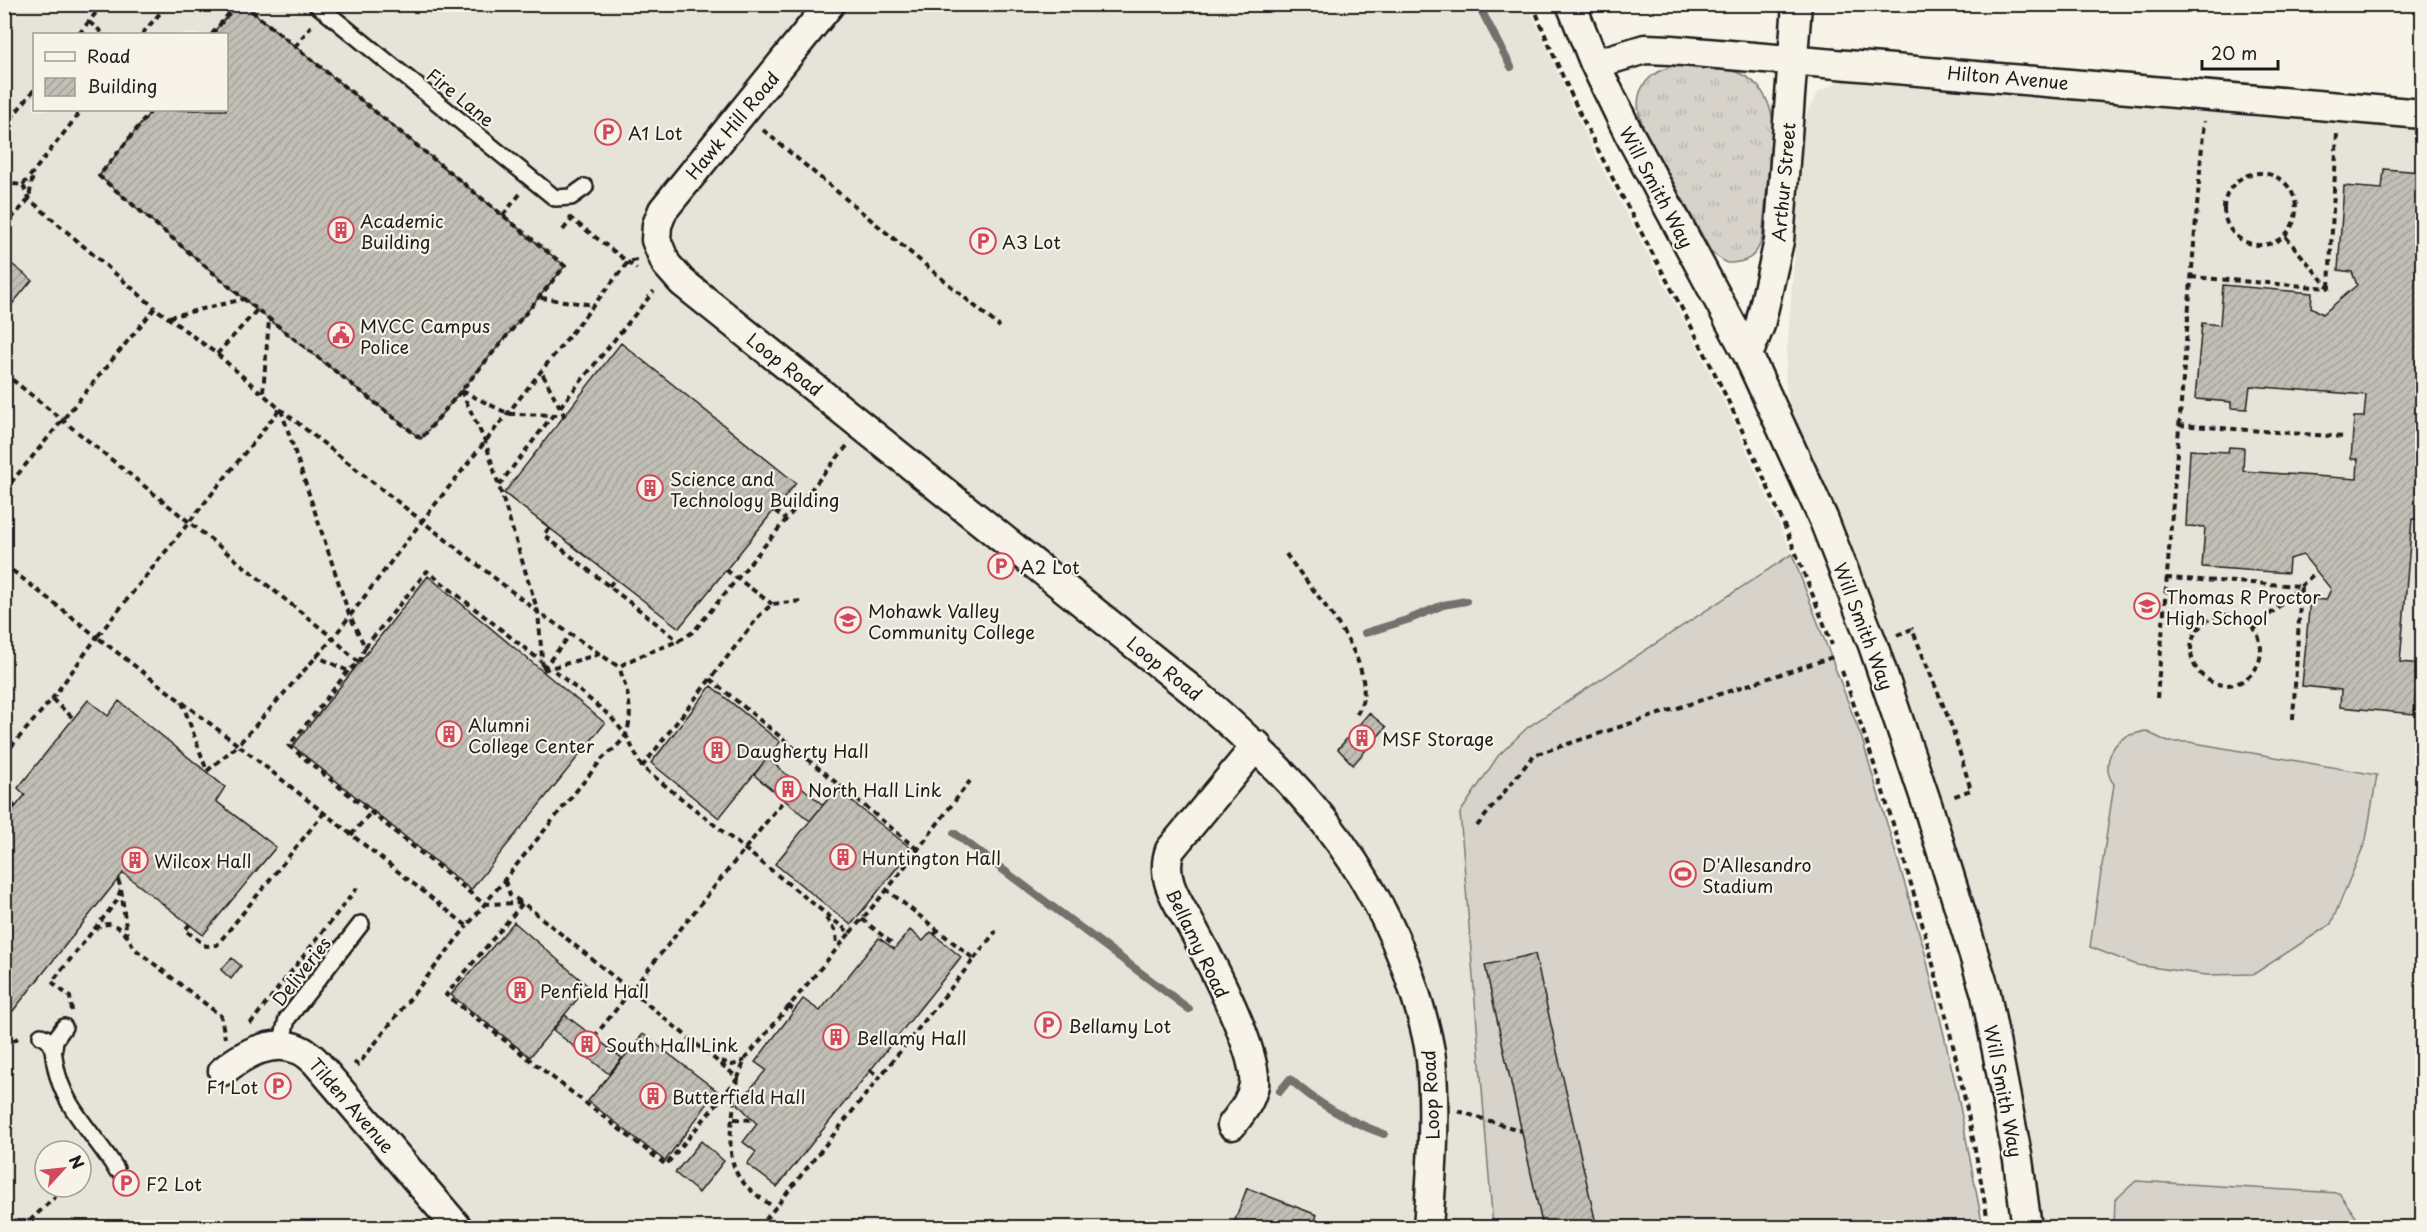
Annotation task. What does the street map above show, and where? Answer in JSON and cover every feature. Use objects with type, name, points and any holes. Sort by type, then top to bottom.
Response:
[{"type":"street","name":"Hawk Hill Road","points":[[652,264],[657,225],[663,210],[830,4]]},
{"type":"street","name":"Will Smith Way","points":[[1571,4],[1595,64],[1660,196],[1748,355],[1823,518],[1873,645],[1928,807],[1986,994],[2018,1160],[2027,1227]]},
{"type":"street","name":"Arthur Street","points":[[1748,355],[1760,325],[1779,241],[1797,4]]},
{"type":"street","name":"Hilton Avenue","points":[[1595,64],[1645,49],[1793,58],[2422,114]]},
{"type":"street","name":"Loop Road","points":[[652,264],[673,273],[701,299],[1087,604],[1257,745],[1317,810],[1364,874],[1402,953],[1421,1011],[1431,1057],[1434,1113],[1428,1227]]},
{"type":"street","name":"Bellamy Road","points":[[1232,1125],[1249,1102],[1254,1082],[1252,1064],[1208,960],[1173,892],[1166,867],[1170,850],[1257,745]]},
{"type":"street","points":[[224,1059],[239,1058],[259,1048],[287,1046]]},
{"type":"street","name":"Tilden Avenue","points":[[287,1046],[303,1050],[315,1061],[458,1227]]},
{"type":"lane","name":"Fire Lane","points":[[317,12],[555,198],[571,197],[585,187]]},
{"type":"lane","name":"Deliveries","points":[[287,1046],[284,1032],[287,1019],[361,924]]},
{"type":"lane","points":[[66,1023],[55,1040],[54,1048],[59,1080],[71,1109],[116,1169]]},
{"type":"lane","points":[[41,1036],[48,1039],[54,1048]]},
{"type":"path","points":[[80,33],[103,4]]},
{"type":"path","points":[[143,33],[168,4]]},
{"type":"path","points":[[213,33],[237,4]]},
{"type":"path","points":[[151,111],[99,176],[269,320],[420,439],[565,266],[243,4]]},
{"type":"path","points":[[1533,4],[1593,142],[1692,328],[1770,491],[1832,645]]},
{"type":"path","points":[[295,47],[317,12]]},
{"type":"path","points":[[88,22],[103,33]]},
{"type":"path","points":[[4,127],[33,91]]},
{"type":"path","points":[[23,185],[81,111]]},
{"type":"path","points":[[2157,698],[2204,121]]},
{"type":"path","points":[[765,131],[1000,327]]},
{"type":"path","points":[[2329,288],[2337,132]]},
{"type":"path","points":[[4,227],[29,199],[33,171]]},
{"type":"path","points":[[2258,173],[2270,174],[2290,188],[2297,210],[2294,222],[2285,236],[2268,245],[2256,246],[2235,236],[2224,215],[2224,203],[2235,182],[2258,173]]},
{"type":"path","points":[[4,179],[13,184],[23,185]]},
{"type":"path","points":[[23,185],[29,199],[156,308],[218,354],[280,409],[538,612],[619,667],[628,691],[629,711],[626,735],[603,758],[484,904],[358,1065],[350,1058]]},
{"type":"path","points":[[503,215],[522,192]]},
{"type":"path","points":[[563,230],[572,219]]},
{"type":"path","points":[[2285,236],[2329,288]]},
{"type":"path","points":[[182,701],[207,771],[238,745],[333,638],[349,614],[628,262],[652,264]]},
{"type":"path","points":[[2191,277],[2329,288]]},
{"type":"path","points":[[560,407],[657,287]]},
{"type":"path","points":[[540,298],[594,305]]},
{"type":"path","points":[[168,317],[244,299]]},
{"type":"path","points":[[4,491],[156,308]]},
{"type":"path","points":[[218,354],[257,310]]},
{"type":"path","points":[[263,393],[269,320]]},
{"type":"path","points":[[461,391],[509,414],[564,415],[542,373]]},
{"type":"path","points":[[4,374],[333,638],[359,663]]},
{"type":"path","points":[[461,391],[485,441],[538,612],[543,670]]},
{"type":"path","points":[[4,755],[52,699],[97,637],[280,409]]},
{"type":"path","points":[[280,409],[349,614],[365,647]]},
{"type":"path","points":[[498,486],[554,415]]},
{"type":"path","points":[[2179,425],[2343,437]]},
{"type":"path","points":[[619,667],[633,658],[680,642],[694,632],[737,576],[850,443]]},
{"type":"path","points":[[775,511],[786,519]]},
{"type":"path","points":[[549,528],[544,535],[680,642]]},
{"type":"path","points":[[1286,554],[1351,645],[1363,671],[1364,696],[1356,715]]},
{"type":"path","points":[[4,564],[467,926]]},
{"type":"path","points":[[726,570],[772,604],[802,601]]},
{"type":"path","points":[[523,903],[484,904],[289,746],[348,671],[359,663],[365,647],[427,571],[542,661]]},
{"type":"path","points":[[2254,629],[2314,574]]},
{"type":"path","points":[[2166,578],[2301,586]]},
{"type":"path","points":[[609,586],[615,579]]},
{"type":"path","points":[[2293,719],[2301,586]]},
{"type":"path","points":[[642,767],[772,604]]},
{"type":"path","points":[[2224,615],[2246,621],[2254,629],[2261,651],[2259,662],[2245,680],[2223,685],[2202,676],[2191,656],[2191,644],[2202,624],[2224,615]]},
{"type":"path","points":[[1912,629],[1952,727],[1971,790],[1942,800]]},
{"type":"path","points":[[543,670],[570,634]]},
{"type":"path","points":[[543,670],[600,654]]},
{"type":"path","points":[[316,656],[348,671]]},
{"type":"path","points":[[1477,826],[1534,755],[1836,656]]},
{"type":"path","points":[[550,668],[609,715],[626,735],[642,767],[822,913],[850,933]]},
{"type":"path","points":[[1842,671],[1893,821],[1920,914],[1962,1089],[1989,1227]]},
{"type":"path","points":[[710,679],[917,849]]},
{"type":"path","points":[[52,699],[73,718]]},
{"type":"path","points":[[774,1208],[752,1191],[733,1166],[731,1151],[738,1078],[745,1059],[788,1005],[887,890],[970,782]]},
{"type":"path","points":[[4,795],[15,807],[4,804]]},
{"type":"path","points":[[594,1037],[784,800]]},
{"type":"path","points":[[351,835],[372,811]]},
{"type":"path","points":[[190,924],[186,930],[206,946],[217,945],[323,814]]},
{"type":"path","points":[[117,880],[121,888],[127,936]]},
{"type":"path","points":[[505,880],[510,895],[523,903],[738,1078]]},
{"type":"path","points":[[882,886],[974,959]]},
{"type":"path","points":[[66,1023],[73,1003],[70,996],[52,982],[116,902],[121,888]]},
{"type":"path","points":[[246,1029],[357,888]]},
{"type":"path","points":[[523,903],[446,995],[666,1165],[738,1078]]},
{"type":"path","points":[[822,913],[836,932],[837,948]]},
{"type":"path","points":[[862,919],[893,944]]},
{"type":"path","points":[[90,933],[103,924],[112,924],[127,936],[135,949],[220,1016],[224,1059]]},
{"type":"path","points":[[934,934],[938,930]]},
{"type":"path","points":[[759,1227],[996,931]]},
{"type":"path","points":[[788,1005],[795,1011]]},
{"type":"path","points":[[4,1047],[24,1034]]},
{"type":"path","points":[[716,1060],[733,1065],[745,1059]]},
{"type":"path","points":[[870,1070],[879,1077]]},
{"type":"path","points":[[1455,1110],[1522,1131]]},
{"type":"path","points":[[734,1119],[753,1120]]},
{"type":"path","points":[[22,1227],[53,1199]]},
{"type":"shaded area","name":"Mohawk Valley Community College","points":[[5,5],[1529,5],[1572,106],[1607,178],[1690,332],[1735,424],[1792,554],[1592,687],[1561,703],[1469,935],[1493,1227],[5,1228]]},
{"type":"shaded area","name":"Thomas R Proctor High School","points":[[1843,79],[2422,127],[2422,1227],[2042,1227],[2020,1112],[1970,901],[1939,796],[1901,683],[1843,529],[1789,404],[1785,377],[1805,120],[1819,92]]},
{"type":"green space","points":[[1673,66],[1707,67],[1737,72],[1760,88],[1768,102],[1773,121],[1762,239],[1757,251],[1740,262],[1727,263],[1712,253],[1643,126],[1638,105],[1642,88],[1654,75]]},
{"type":"green space","name":"D'Allesandro Stadium","points":[[1792,554],[1862,739],[1924,949],[1957,1091],[1983,1227],[1493,1227],[1460,813],[1498,756],[1528,727]]},
{"type":"green space","points":[[2145,731],[2168,742],[2189,742],[2377,775],[2366,840],[2331,924],[2254,974],[2206,975],[2137,965],[2090,947],[2114,784],[2108,772],[2109,759],[2119,741]]},
{"type":"green space","points":[[2136,1181],[2339,1193],[2363,1227],[2114,1227],[2115,1200]]},
{"type":"building","name":"Academic Building","points":[[237,4],[243,4],[565,266],[421,439],[257,310],[99,176],[151,111],[228,111],[228,33],[213,33]]},
{"type":"building","points":[[2384,169],[2422,172],[2422,520],[2412,519],[2400,662],[2422,664],[2422,675],[2417,675],[2414,714],[2340,707],[2341,690],[2302,686],[2310,599],[2326,600],[2331,589],[2303,555],[2289,559],[2288,573],[2202,567],[2205,527],[2186,526],[2190,450],[2228,452],[2229,447],[2244,448],[2243,471],[2357,479],[2358,459],[2351,459],[2354,417],[2364,417],[2366,395],[2250,386],[2247,409],[2231,408],[2231,402],[2195,399],[2202,323],[2220,325],[2223,285],[2312,293],[2311,307],[2323,314],[2357,285],[2352,272],[2338,270],[2344,186],[2382,189]]},
{"type":"building","points":[[4,258],[32,280],[4,314]]},
{"type":"building","name":"Science and Technology Building","points":[[621,343],[796,483],[679,628],[504,493]]},
{"type":"building","name":"Alumni College Center","points":[[428,576],[605,723],[471,890],[293,746]]},
{"type":"building","name":"Daugherty Hall","points":[[711,686],[780,742],[719,818],[651,763]]},
{"type":"building","name":"Wilcox Hall","points":[[88,700],[108,716],[119,701],[225,787],[216,801],[276,847],[203,935],[123,873],[4,1022],[4,835],[7,832],[4,821],[25,795],[18,788]]},
{"type":"building","name":"MSF Storage","points":[[1369,713],[1386,727],[1353,765],[1338,749]]},
{"type":"building","name":"North Hall Link","points":[[767,758],[823,805],[810,821],[754,775]]},
{"type":"building","name":"Huntington Hall","points":[[836,789],[912,849],[851,925],[775,864]]},
{"type":"building","name":"Penfield Hall","points":[[514,922],[588,986],[530,1057],[451,995]]},
{"type":"building","name":"Bellamy Hall","points":[[910,930],[923,941],[931,932],[961,957],[777,1187],[747,1164],[756,1152],[743,1142],[757,1124],[738,1104],[766,1070],[755,1062],[803,999],[820,1011],[879,938],[894,949]]},
{"type":"building","points":[[1535,954],[1597,1228],[1543,1228],[1485,965]]},
{"type":"building","points":[[232,958],[241,966],[231,979],[221,970]]},
{"type":"building","name":"South Hall Link","points":[[565,1015],[622,1058],[609,1074],[553,1030]]},
{"type":"building","name":"Butterfield Hall","points":[[643,1034],[717,1091],[665,1161],[588,1101]]},
{"type":"building","points":[[701,1141],[724,1161],[699,1193],[675,1173]]},
{"type":"building","points":[[1247,1188],[1317,1215],[1312,1228],[1232,1228]]},
{"type":"waterway","points":[[1478,4],[1511,67]]},
{"type":"waterway","points":[[1365,633],[1410,619],[1443,605],[1466,601]]},
{"type":"waterway","points":[[954,833],[1189,1009]]},
{"type":"waterway","points":[[1280,1091],[1290,1079],[1311,1097],[1334,1111],[1384,1134]]},
{"type":"place","name":"A1 Lot","points":[[608,132]]},
{"type":"place","name":"Academic Building","points":[[341,230]]},
{"type":"place","name":"A3 Lot","points":[[983,241]]},
{"type":"place","name":"MVCC Campus Police","points":[[341,335]]},
{"type":"place","name":"Science and Technology Building","points":[[650,488]]},
{"type":"place","name":"A2 Lot","points":[[1001,566]]},
{"type":"place","name":"Thomas R Proctor High School","points":[[2147,606]]},
{"type":"place","name":"Mohawk Valley Community College","points":[[848,620]]},
{"type":"place","name":"Alumni College Center","points":[[449,734]]},
{"type":"place","name":"MSF Storage","points":[[1362,738]]},
{"type":"place","name":"Daugherty Hall","points":[[717,750]]},
{"type":"place","name":"North Hall Link","points":[[788,789]]},
{"type":"place","name":"Huntington Hall","points":[[843,857]]},
{"type":"place","name":"Wilcox Hall","points":[[135,860]]},
{"type":"place","name":"D'Allesandro Stadium","points":[[1683,874]]},
{"type":"place","name":"Penfield Hall","points":[[520,990]]},
{"type":"place","name":"Bellamy Lot","points":[[1048,1025]]},
{"type":"place","name":"Bellamy Hall","points":[[836,1037]]},
{"type":"place","name":"South Hall Link","points":[[587,1044]]},
{"type":"place","name":"F1 Lot","points":[[278,1086]]},
{"type":"place","name":"Butterfield Hall","points":[[653,1096]]},
{"type":"place","name":"F2 Lot","points":[[126,1183]]}]
